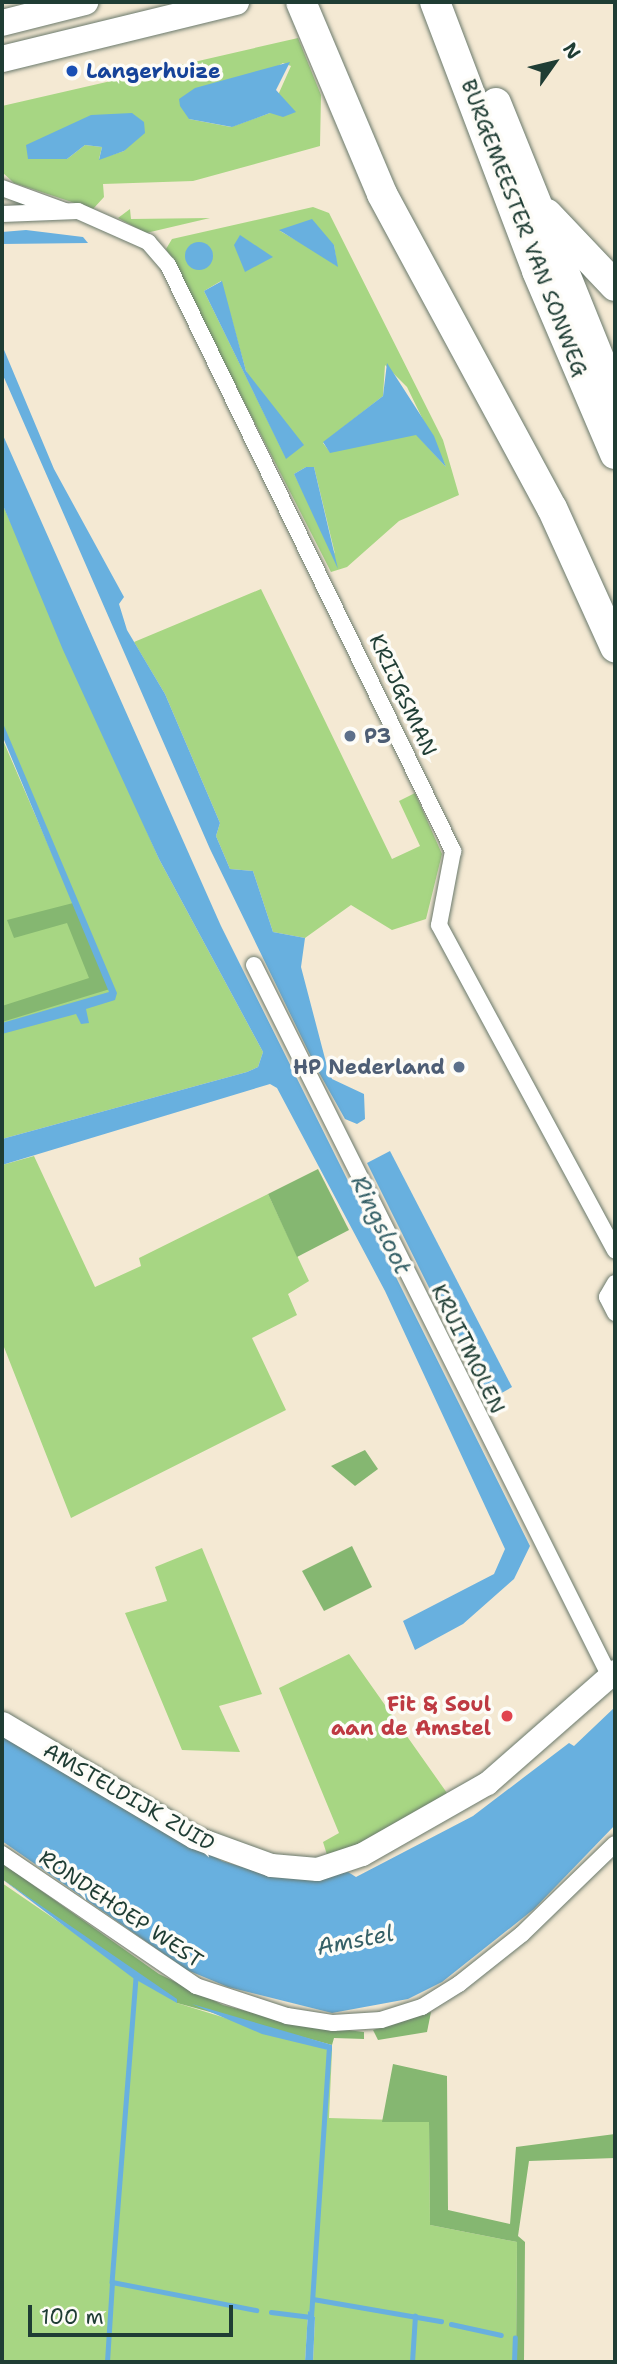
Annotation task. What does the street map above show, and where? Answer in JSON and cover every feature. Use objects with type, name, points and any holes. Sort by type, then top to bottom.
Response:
[{"type":"highway","name":"BURGEMEESTER VAN SONWEG","points":[[435,2],[464,48],[535,201],[615,398]]},
{"type":"highway","name":"BURGEMEESTER VAN SONWEG","points":[[454,2],[464,48],[537,271],[615,454]]},
{"type":"highway","points":[[298,6],[382,194],[540,484],[615,647]]},
{"type":"highway","points":[[535,201],[615,286]]},
{"type":"main road","points":[[2,23],[85,2]]},
{"type":"main road","points":[[2,59],[236,2]]},
{"type":"street","name":"KRIJGSMAN","points":[[5,193],[65,211],[148,242],[183,289],[453,851],[439,925],[615,1250]]},
{"type":"street","name":"KRIJGSMAN","points":[[2,214],[65,211]]},
{"type":"street","name":"KRUITMOLEN","points":[[254,965],[612,1673]]},
{"type":"street","points":[[615,1283],[607,1297],[615,1313]]},
{"type":"street","name":"AMSTELDIJK ZUID","points":[[2,1723],[204,1842],[271,1865],[317,1869],[362,1854],[487,1783],[612,1673]]},
{"type":"street","name":"RONDEHOEP WEST","points":[[2,1854],[196,1986],[287,2016],[333,2023],[380,2020],[422,2007],[459,1984],[522,1934],[615,1844]]},
{"type":"green space","points":[[298,38],[321,95],[320,146],[193,181],[103,184],[104,197],[93,209],[14,183],[2,172],[2,106]],"holes":[[[283,63],[291,66],[270,113],[231,127],[189,119]],[[144,122],[124,151],[99,159],[102,147],[85,145],[67,159],[28,159]]]},
{"type":"green space","points":[[313,207],[329,213],[443,440],[459,495],[399,521],[347,567],[331,572],[166,249],[172,239]],"holes":[[[280,231],[334,245],[337,266]],[[221,281],[246,371],[286,458],[204,291]],[[385,365],[407,387],[446,467],[416,434],[330,452],[323,443],[383,396]],[[306,467],[314,467],[335,554],[294,474]]]},
{"type":"green space","points":[[130,209],[131,219],[210,218],[146,233],[118,218]]},
{"type":"green space","points":[[2,503],[159,859],[263,1052],[258,1067],[247,1072],[2,1139],[2,738],[110,988],[2,728]]},
{"type":"green space","points":[[261,589],[392,859],[420,846],[399,801],[415,793],[442,854],[426,919],[392,930],[351,905],[305,938],[273,932],[253,871],[230,869],[216,836],[220,823],[165,694],[134,642]]},
{"type":"green space","points":[[77,902],[110,989],[2,1022],[2,1006],[89,978],[67,923],[14,938],[7,920]]},
{"type":"green space","points":[[34,1156],[95,1287],[141,1266],[139,1258],[268,1194],[309,1281],[288,1294],[297,1315],[252,1338],[286,1410],[71,1518],[2,1342],[2,1165]]},
{"type":"green space","points":[[318,1169],[349,1230],[297,1257],[268,1194]]},
{"type":"green space","points":[[365,1450],[378,1469],[355,1486],[331,1466]]},
{"type":"green space","points":[[352,1546],[372,1587],[324,1611],[302,1571]]},
{"type":"green space","points":[[202,1548],[262,1694],[219,1706],[240,1752],[182,1750],[125,1613],[167,1601],[155,1567]]},
{"type":"green space","points":[[349,1654],[447,1793],[379,1838],[328,1858],[323,1842],[339,1833],[279,1688]]},
{"type":"green space","points":[[2,1863],[159,1974],[223,2005],[295,2024],[364,2032],[364,2039],[334,2038],[332,2045],[177,2003],[2,1879]]},
{"type":"green space","points":[[2,1883],[177,2003],[332,2051],[329,2118],[429,2121],[430,2225],[517,2242],[516,2362],[313,2362],[315,2317],[308,2312],[305,2362],[2,2362]]},
{"type":"green space","points":[[431,2012],[427,2032],[378,2040],[373,2030]]},
{"type":"green space","points":[[393,2064],[447,2076],[448,2210],[510,2224],[516,2147],[615,2134],[615,2158],[529,2161],[518,2236],[525,2242],[524,2362],[516,2362],[517,2242],[430,2225],[429,2122],[382,2122]]},
{"type":"water","points":[[290,62],[276,90],[296,112],[283,117],[270,113],[232,127],[189,119],[180,106],[179,99],[195,88]]},
{"type":"water","points":[[132,113],[144,122],[145,133],[124,151],[99,160],[102,147],[85,145],[67,159],[28,159],[26,145],[91,115]]},
{"type":"water","points":[[312,219],[334,245],[338,267],[279,230]]},
{"type":"water","points":[[26,230],[83,237],[88,243],[2,244],[2,232]]},
{"type":"water","points":[[240,235],[273,257],[245,272],[234,245]]},
{"type":"water","points":[[199,242],[209,246],[213,256],[209,266],[199,270],[189,266],[185,256],[189,246]]},
{"type":"water","points":[[222,281],[246,371],[304,445],[286,459],[204,291]]},
{"type":"water","points":[[2,345],[54,469],[124,597],[119,604],[127,630],[165,694],[220,823],[216,836],[230,869],[253,871],[273,932],[305,938],[301,967],[328,1070],[332,1079],[364,1094],[365,1119],[357,1124],[345,1119],[317,1069],[210,849],[2,373]]},
{"type":"water","points":[[387,363],[434,436],[446,467],[416,435],[330,453],[323,442],[383,396]]},
{"type":"water","points":[[2,433],[221,926],[530,1546],[514,1579],[463,1624],[415,1650],[403,1621],[494,1574],[505,1549],[385,1291],[277,1088],[270,1084],[2,1165],[2,1139],[247,1072],[258,1067],[263,1052],[159,859],[63,650],[2,503]]},
{"type":"water","points":[[306,467],[314,467],[338,569],[294,474]]},
{"type":"water","points":[[2,721],[117,993],[115,1000],[86,1009],[89,1023],[81,1024],[76,1014],[2,1034],[2,1023],[109,992],[2,735]]},
{"type":"water","points":[[390,1151],[512,1387],[486,1402],[367,1163]]},
{"type":"water","name":"Amstel","points":[[615,1707],[615,1825],[534,1909],[442,1982],[408,1999],[332,2013],[228,1987],[187,1970],[2,1841],[2,1733],[222,1861],[269,1875],[310,1879],[348,1872],[356,1877],[473,1816],[569,1743],[574,1746]]},
{"type":"water","points":[[2,1879],[177,1999],[177,2003],[133,1978]]},
{"type":"water","points":[[192,2004],[332,2045],[332,2051],[262,2034]]},
{"type":"water","points":[[308,2311],[315,2317],[313,2362],[305,2362]]},
{"type":"waterway","points":[[136,1978],[112,2282],[256,2310]]},
{"type":"waterway","points":[[271,2312],[311,2317],[329,2048]]},
{"type":"waterway","points":[[107,2362],[112,2282]]},
{"type":"waterway","points":[[313,2299],[441,2321]]},
{"type":"waterway","points":[[412,2362],[415,2316]]},
{"type":"waterway","points":[[451,2324],[501,2335]]},
{"type":"waterway","points":[[514,2362],[515,2338]]},
{"type":"place","name":"Langerhuize","points":[[72,71]]},
{"type":"place","name":"P3","points":[[350,736]]},
{"type":"place","name":"HP Nederland","points":[[459,1067]]},
{"type":"place","name":"Fit & Soul aan de Amstel","points":[[507,1716]]},
{"type":"water label","name":"Ringsloot","points":[[381,1225]]}]
